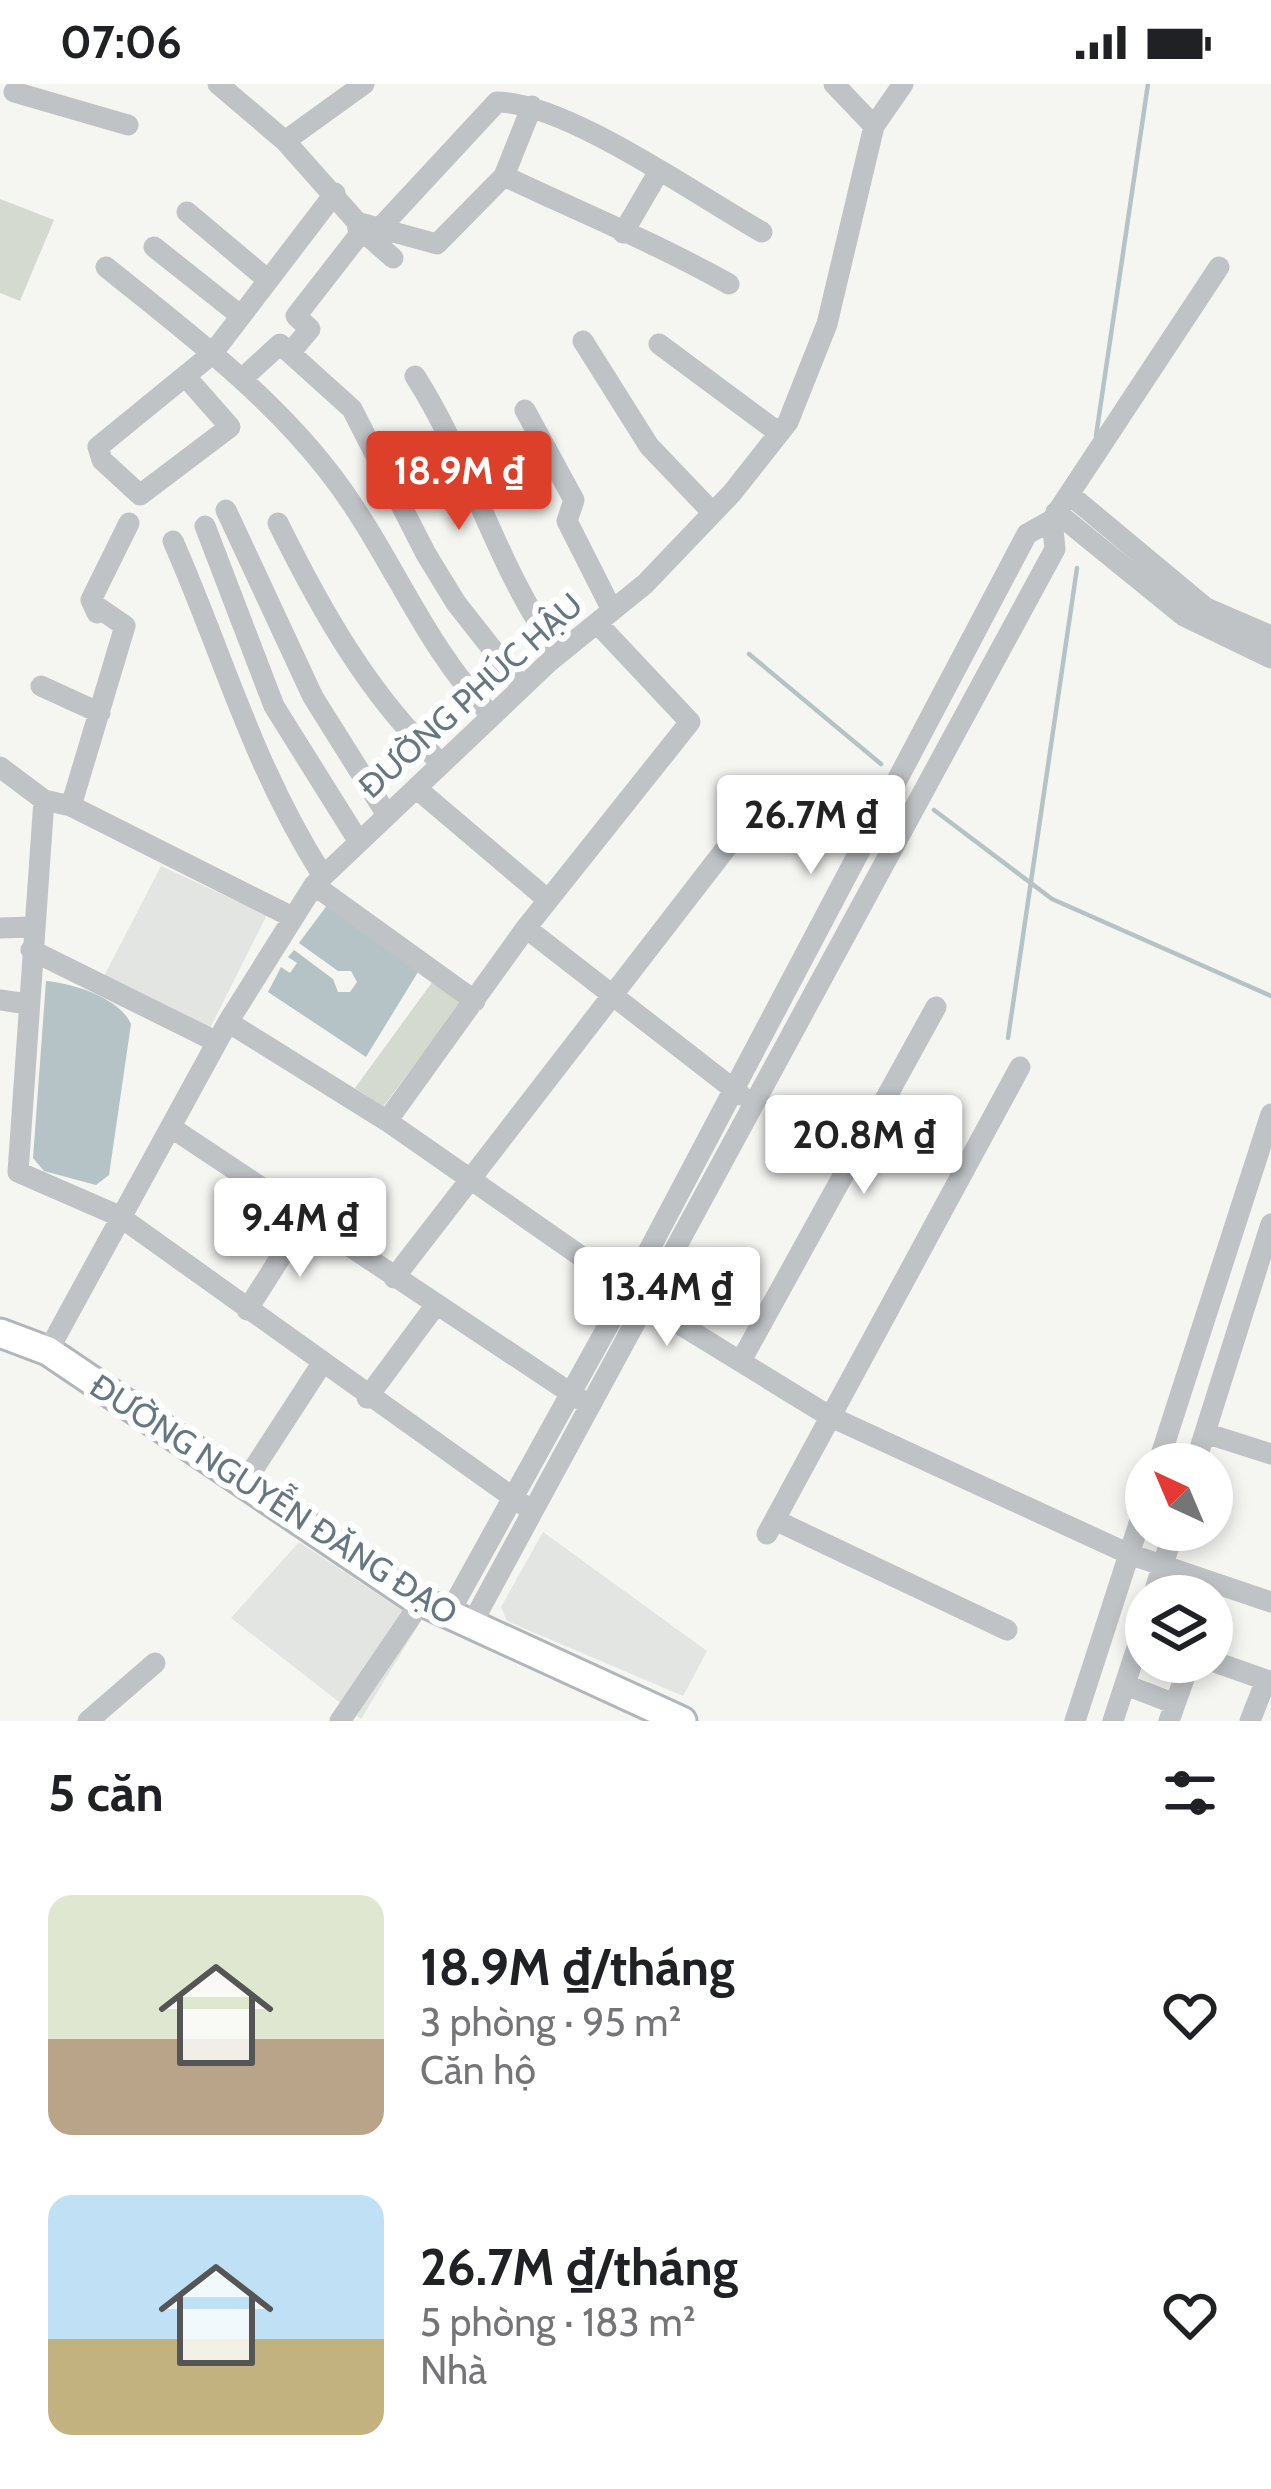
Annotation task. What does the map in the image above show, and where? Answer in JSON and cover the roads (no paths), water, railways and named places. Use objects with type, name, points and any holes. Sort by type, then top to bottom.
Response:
[{"type":"main road","name":"ĐƯỜNG NGUYỄN ĐĂNG ĐẠO","points":[[0,1333],[48,1351],[421,1601],[682,1721]]},
{"type":"street","points":[[218,84],[285,141],[393,258]]},
{"type":"street","points":[[285,141],[364,84]]},
{"type":"street","points":[[290,352],[310,329],[296,316],[377,211],[501,84]]},
{"type":"street","points":[[834,84],[874,127]]},
{"type":"street","name":"ĐƯỜNG PHÚC HẬU","points":[[48,1351],[222,1032],[318,880],[712,513],[779,433],[826,324],[874,127],[903,84]]},
{"type":"street","points":[[14,88],[128,125]]},
{"type":"street","points":[[367,225],[496,102],[532,106],[763,232]]},
{"type":"street","points":[[367,225],[437,244],[504,176],[532,106]]},
{"type":"street","points":[[623,232],[658,173]]},
{"type":"street","points":[[504,176],[654,242],[729,284]]},
{"type":"street","points":[[186,377],[230,427],[140,495],[102,460],[98,447],[212,353],[335,193]]},
{"type":"street","points":[[187,212],[268,280]]},
{"type":"street","points":[[154,247],[241,316]]},
{"type":"street","points":[[106,267],[243,378],[327,469],[382,546],[422,624],[491,715]]},
{"type":"street","points":[[459,1621],[742,1096],[821,919],[1027,534],[1059,509],[1220,267]]},
{"type":"street","points":[[583,341],[649,446],[712,513]]},
{"type":"street","points":[[243,378],[280,344],[352,410],[456,603],[522,687]]},
{"type":"street","points":[[659,344],[779,433]]},
{"type":"street","points":[[415,376],[449,429],[493,544],[560,654]]},
{"type":"street","points":[[388,1121],[526,928],[690,722],[604,617],[567,521],[574,500],[525,410]]},
{"type":"street","points":[[1059,509],[1206,608],[1271,637]]},
{"type":"street","points":[[1059,509],[1184,616],[1271,658]]},
{"type":"street","points":[[742,1096],[844,932],[1054,549],[1059,509]]},
{"type":"street","points":[[226,510],[313,697],[387,815]]},
{"type":"street","points":[[70,806],[125,624],[97,614],[91,600],[129,523]]},
{"type":"street","points":[[278,523],[311,590],[369,678],[441,764]]},
{"type":"street","points":[[206,526],[274,706],[358,842]]},
{"type":"street","points":[[172,541],[213,630],[244,730],[318,880],[476,1000]]},
{"type":"street","points":[[41,686],[100,713]]},
{"type":"street","points":[[0,766],[44,800],[70,806],[292,917]]},
{"type":"street","points":[[416,788],[548,900]]},
{"type":"street","points":[[44,800],[28,1004],[11,1076],[10,1120],[18,1172],[119,1216],[522,1505]]},
{"type":"street","points":[[394,1278],[736,834]]},
{"type":"street","points":[[821,919],[844,932]]},
{"type":"street","points":[[0,928],[31,938],[222,1032],[388,1121],[466,1179],[829,1416],[1129,1555],[1271,1602]]},
{"type":"street","points":[[526,928],[742,1096]]},
{"type":"street","points":[[0,1000],[28,1004]]},
{"type":"street","points":[[742,1359],[936,1007]]},
{"type":"street","points":[[1006,1630],[771,1527],[1020,1066]]},
{"type":"street","points":[[1165,1443],[1271,1114]]},
{"type":"street","points":[[172,1128],[580,1399]]},
{"type":"street","points":[[247,1310],[305,1219]]},
{"type":"street","points":[[1202,1443],[1271,1224]]},
{"type":"street","points":[[367,1398],[434,1306]]},
{"type":"street","points":[[245,1482],[321,1365]]},
{"type":"street","points":[[1205,1433],[1269,1446]]},
{"type":"street","points":[[1075,1721],[1130,1551]]},
{"type":"street","points":[[1160,1575],[1167,1551]]},
{"type":"street","points":[[340,1721],[421,1601]]},
{"type":"street","points":[[88,1721],[155,1664]]},
{"type":"street","points":[[1233,1668],[1266,1680],[1250,1721]]},
{"type":"street","points":[[1113,1721],[1126,1685],[1172,1712],[1182,1683]]},
{"type":"waterway","points":[[1096,436],[1148,84]]},
{"type":"waterway","points":[[1008,1038],[1077,568]]},
{"type":"waterway","points":[[749,654],[881,764]]},
{"type":"waterway","points":[[934,810],[1052,899],[1271,996]]}]
